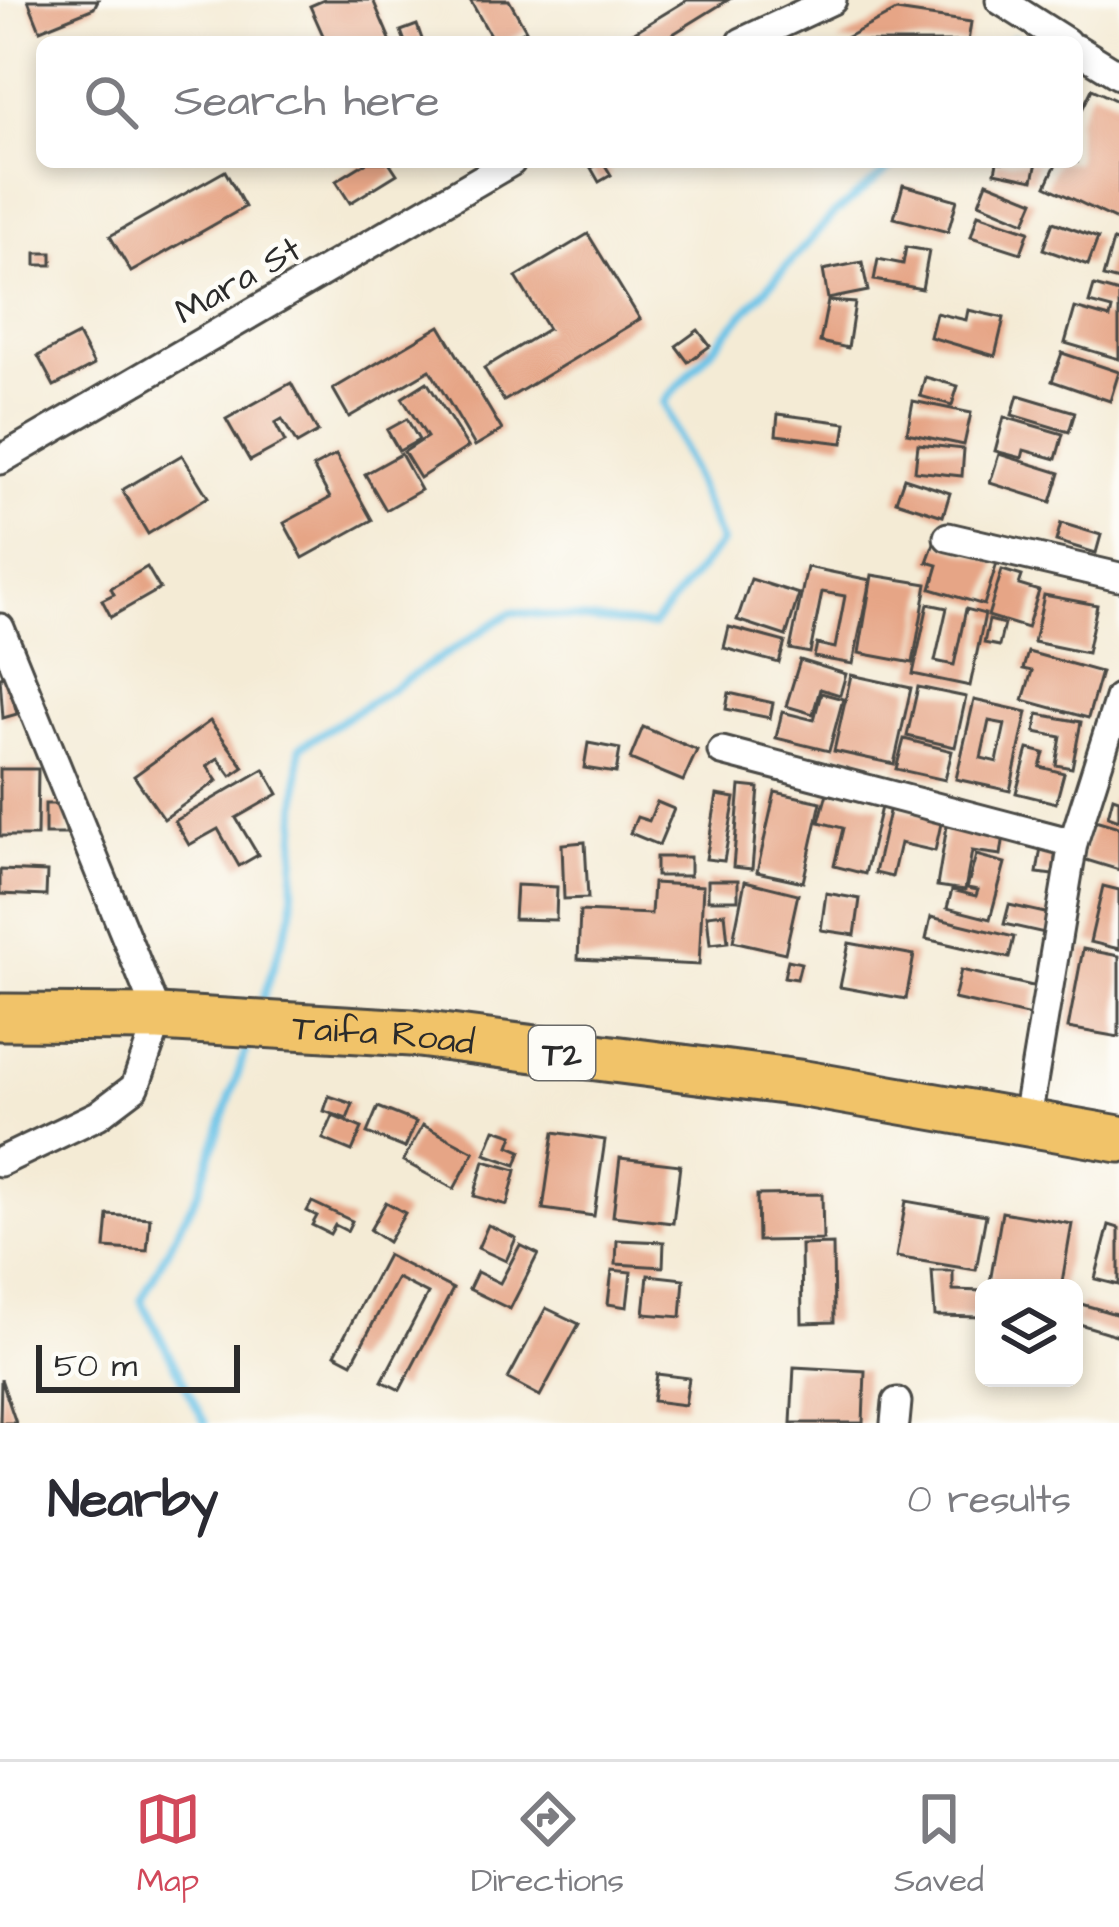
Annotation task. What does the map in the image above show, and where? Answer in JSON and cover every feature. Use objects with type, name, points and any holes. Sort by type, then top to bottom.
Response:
[{"type":"highway","name":"Taifa Road","points":[[0,1017],[159,1018],[434,1036],[799,1083],[1119,1139]]},
{"type":"street","points":[[755,36],[832,0]]},
{"type":"street","points":[[1000,0],[1057,36]]},
{"type":"street","points":[[1083,53],[1119,76]]},
{"type":"street","name":"Mara St","points":[[0,460],[502,168]]},
{"type":"street","points":[[948,537],[1119,578]]},
{"type":"street","points":[[0,628],[159,1018],[135,1087],[98,1115],[0,1162]]},
{"type":"street","points":[[1026,1124],[1072,843],[1119,698]]},
{"type":"street","points":[[722,751],[1072,843]]},
{"type":"building","points":[[28,0],[98,0],[94,8],[40,30]]},
{"type":"building","points":[[324,0],[373,0],[388,36],[323,36],[310,6]]},
{"type":"building","points":[[470,0],[509,0],[526,30],[516,36],[491,36]]},
{"type":"building","points":[[687,0],[728,0],[670,36],[628,36]]},
{"type":"building","points":[[896,11],[971,22],[969,36],[849,36]]},
{"type":"building","points":[[417,25],[421,36],[403,36],[401,31]]},
{"type":"building","points":[[1092,89],[1119,102],[1119,221],[1046,186],[1054,168],[1083,168],[1083,108]]},
{"type":"building","points":[[357,168],[393,168],[397,174],[350,203],[336,181]]},
{"type":"building","points":[[591,168],[607,168],[611,175],[599,182]]},
{"type":"building","points":[[996,168],[1036,168],[1033,180],[995,172]]},
{"type":"building","points":[[225,171],[245,207],[131,272],[110,236]]},
{"type":"building","points":[[987,182],[1034,201],[1025,222],[979,203]]},
{"type":"building","points":[[903,185],[957,200],[948,232],[894,218]]},
{"type":"building","points":[[978,214],[1029,231],[1021,253],[971,237]]},
{"type":"building","points":[[1053,222],[1098,238],[1088,265],[1043,249]]},
{"type":"building","points":[[588,234],[640,319],[504,401],[484,368],[548,329],[516,277]]},
{"type":"building","points":[[1113,241],[1119,243],[1119,281],[1103,277]]},
{"type":"building","points":[[906,247],[929,251],[922,289],[874,280],[878,259],[903,264]]},
{"type":"building","points":[[36,253],[52,253],[52,265],[36,265]]},
{"type":"building","points":[[862,262],[868,291],[828,299],[823,270]]},
{"type":"building","points":[[1094,286],[1119,293],[1119,359],[1065,343],[1075,308],[1110,318],[1112,309],[1089,303]]},
{"type":"building","points":[[828,301],[855,303],[848,348],[820,342]]},
{"type":"building","points":[[968,310],[1004,318],[995,356],[930,337],[936,313],[966,320]]},
{"type":"building","points":[[440,326],[502,430],[475,446],[430,370],[349,417],[333,389]]},
{"type":"building","points":[[698,330],[710,346],[688,362],[676,346]]},
{"type":"building","points":[[78,335],[94,365],[54,386],[38,356]]},
{"type":"building","points":[[1062,353],[1119,372],[1110,401],[1052,381]]},
{"type":"building","points":[[925,377],[958,386],[952,405],[920,396]]},
{"type":"building","points":[[427,382],[468,447],[420,478],[404,452],[427,437],[402,398]]},
{"type":"building","points":[[291,383],[318,432],[297,444],[282,419],[275,423],[285,442],[250,461],[226,419]]},
{"type":"building","points":[[1018,395],[1075,412],[1069,432],[1012,415]]},
{"type":"building","points":[[913,401],[971,413],[964,445],[907,433]]},
{"type":"building","points":[[778,414],[846,423],[843,443],[776,435]]},
{"type":"building","points":[[1004,417],[1063,434],[1056,459],[1024,450],[1022,458],[995,451]]},
{"type":"building","points":[[407,419],[419,440],[399,451],[387,430]]},
{"type":"building","points":[[918,444],[964,449],[962,476],[915,471]]},
{"type":"building","points":[[401,454],[421,490],[386,510],[365,474]]},
{"type":"building","points":[[999,454],[1060,473],[1051,502],[990,483]]},
{"type":"building","points":[[182,455],[208,497],[148,534],[122,490]]},
{"type":"building","points":[[336,455],[372,520],[303,558],[284,523],[330,498],[313,467]]},
{"type":"building","points":[[904,478],[950,493],[943,516],[896,501]]},
{"type":"building","points":[[1061,523],[1101,535],[1096,553],[1056,541]]},
{"type":"building","points":[[934,543],[997,563],[984,605],[931,589],[938,565],[927,562]]},
{"type":"building","points":[[147,567],[160,589],[111,617],[102,600],[114,594],[111,588]]},
{"type":"building","points":[[807,567],[870,580],[853,664],[814,657],[817,644],[835,648],[845,596],[822,592],[810,653],[790,649]]},
{"type":"building","points":[[1002,570],[1022,576],[1019,585],[1039,591],[1027,628],[988,616]]},
{"type":"building","points":[[872,575],[927,584],[913,663],[859,653]]},
{"type":"building","points":[[751,579],[799,594],[786,636],[737,620]]},
{"type":"building","points":[[1044,595],[1097,605],[1087,653],[1034,642]]},
{"type":"building","points":[[928,604],[947,608],[935,661],[954,665],[966,609],[985,614],[970,686],[913,674]]},
{"type":"building","points":[[989,620],[1004,624],[999,646],[984,643]]},
{"type":"building","points":[[729,627],[785,642],[779,663],[724,648]]},
{"type":"building","points":[[1028,652],[1101,672],[1088,718],[1023,700],[1032,671],[1023,669]]},
{"type":"building","points":[[800,660],[846,674],[840,695],[820,689],[813,714],[786,706]]},
{"type":"building","points":[[7,675],[17,714],[3,718],[0,677]]},
{"type":"building","points":[[851,675],[911,688],[894,764],[834,751]]},
{"type":"building","points":[[918,687],[966,697],[955,747],[907,736]]},
{"type":"building","points":[[729,693],[773,703],[770,718],[726,709]]},
{"type":"building","points":[[821,693],[843,699],[829,751],[776,738],[782,712],[814,720]]},
{"type":"building","points":[[974,700],[1027,712],[1010,791],[956,779]],"holes":[[[989,721],[1005,724],[997,762],[981,758]]]},
{"type":"building","points":[[1038,714],[1081,722],[1072,768],[1056,765],[1061,737],[1035,732]]},
{"type":"building","points":[[210,721],[244,767],[231,776],[218,758],[207,766],[217,781],[164,819],[134,776]]},
{"type":"building","points":[[643,727],[697,750],[683,781],[630,759]]},
{"type":"building","points":[[904,739],[952,751],[945,780],[896,769]]},
{"type":"building","points":[[588,743],[620,749],[616,773],[584,768]]},
{"type":"building","points":[[1028,749],[1044,753],[1040,767],[1064,773],[1056,803],[1016,793]]},
{"type":"building","points":[[0,769],[38,769],[37,836],[0,836]]},
{"type":"building","points":[[264,769],[278,794],[236,818],[258,855],[239,866],[218,829],[189,845],[175,821]]},
{"type":"building","points":[[740,786],[759,788],[752,869],[733,867]]},
{"type":"building","points":[[775,792],[821,802],[803,882],[757,872]]},
{"type":"building","points":[[827,793],[881,807],[865,874],[834,866],[843,828],[819,822]]},
{"type":"building","points":[[717,795],[735,798],[724,861],[706,859]]},
{"type":"building","points":[[1113,797],[1119,799],[1119,820],[1108,816]]},
{"type":"building","points":[[657,802],[674,809],[659,845],[630,833],[637,817],[649,821]]},
{"type":"building","points":[[45,804],[67,804],[66,834],[45,834]]},
{"type":"building","points":[[890,807],[942,819],[935,851],[900,843],[892,877],[875,873]]},
{"type":"building","points":[[1095,820],[1119,827],[1119,870],[1083,859]]},
{"type":"building","points":[[947,826],[1004,835],[1001,855],[972,851],[965,890],[937,886]]},
{"type":"building","points":[[585,842],[588,898],[564,899],[562,844]]},
{"type":"building","points":[[1041,847],[1056,849],[1053,875],[1037,873]]},
{"type":"building","points":[[976,855],[1005,863],[990,919],[947,908],[952,890],[976,896],[978,890],[967,888]]},
{"type":"building","points":[[656,857],[690,857],[690,876],[656,876]]},
{"type":"building","points":[[0,870],[47,872],[46,896],[0,894]]},
{"type":"building","points":[[708,880],[738,880],[738,900],[708,900]]},
{"type":"building","points":[[745,881],[798,894],[785,953],[733,941]]},
{"type":"building","points":[[653,883],[703,886],[699,965],[578,959],[580,911],[651,914]]},
{"type":"building","points":[[516,885],[557,887],[556,920],[514,919]]},
{"type":"building","points":[[1103,886],[1119,890],[1119,949],[1090,942]]},
{"type":"building","points":[[826,893],[860,899],[855,935],[821,930]]},
{"type":"building","points":[[1009,905],[1054,915],[1049,934],[1004,924]]},
{"type":"building","points":[[725,913],[728,942],[710,944],[707,915]]},
{"type":"building","points":[[931,917],[1014,937],[1009,958],[926,939]]},
{"type":"building","points":[[849,943],[914,955],[906,999],[840,987]]},
{"type":"building","points":[[1083,949],[1119,956],[1119,1037],[1068,1028]]},
{"type":"building","points":[[788,960],[801,963],[797,979],[784,977]]},
{"type":"building","points":[[961,970],[1037,987],[1031,1016],[954,999]]},
{"type":"building","points":[[329,1096],[353,1104],[347,1119],[324,1111]]},
{"type":"building","points":[[378,1107],[416,1122],[405,1148],[367,1133]]},
{"type":"building","points":[[333,1116],[362,1128],[352,1151],[323,1139]]},
{"type":"building","points":[[423,1125],[474,1152],[454,1189],[403,1161]]},
{"type":"building","points":[[495,1129],[513,1135],[509,1146],[521,1151],[516,1165],[485,1154]]},
{"type":"building","points":[[554,1132],[605,1140],[594,1216],[543,1209]]},
{"type":"building","points":[[620,1158],[680,1165],[673,1223],[613,1216]]},
{"type":"building","points":[[484,1161],[516,1170],[507,1205],[474,1196]]},
{"type":"building","points":[[822,1194],[823,1240],[758,1241],[757,1195]]},
{"type":"building","points":[[906,1201],[986,1215],[976,1270],[896,1257]]},
{"type":"building","points":[[312,1202],[352,1221],[347,1231],[335,1225],[330,1234],[312,1225],[317,1216],[307,1211]]},
{"type":"building","points":[[386,1202],[405,1213],[388,1242],[370,1230]]},
{"type":"building","points":[[1002,1212],[1072,1224],[1063,1279],[991,1279]]},
{"type":"building","points":[[108,1215],[150,1218],[147,1251],[105,1248]]},
{"type":"building","points":[[488,1225],[516,1238],[506,1261],[478,1248]]},
{"type":"building","points":[[1109,1225],[1119,1228],[1119,1285],[1095,1279]]},
{"type":"building","points":[[617,1240],[664,1242],[663,1267],[616,1264]]},
{"type":"building","points":[[833,1244],[834,1322],[802,1323],[801,1245]]},
{"type":"building","points":[[520,1245],[538,1254],[510,1309],[469,1289],[477,1272],[500,1283]]},
{"type":"building","points":[[387,1255],[453,1289],[400,1390],[382,1381],[428,1294],[397,1278],[352,1363],[335,1354]]},
{"type":"building","points":[[612,1270],[631,1272],[627,1307],[608,1304]]},
{"type":"building","points":[[932,1271],[953,1271],[953,1290],[975,1291],[975,1317],[935,1316]]},
{"type":"building","points":[[648,1275],[684,1279],[681,1317],[644,1314]]},
{"type":"building","points":[[1083,1305],[1119,1315],[1119,1336],[1083,1325]]},
{"type":"building","points":[[546,1308],[579,1324],[540,1396],[508,1379]]},
{"type":"building","points":[[794,1367],[865,1371],[863,1423],[791,1423]]},
{"type":"building","points":[[657,1374],[689,1378],[685,1405],[653,1401]]},
{"type":"building","points":[[1,1379],[16,1423],[0,1423]]},
{"type":"waterway","points":[[263,998],[292,912],[300,747],[512,612],[652,626],[721,543],[664,402],[833,215],[890,168]]},
{"type":"waterway","points":[[205,1423],[141,1300],[199,1190],[246,1050]]}]
